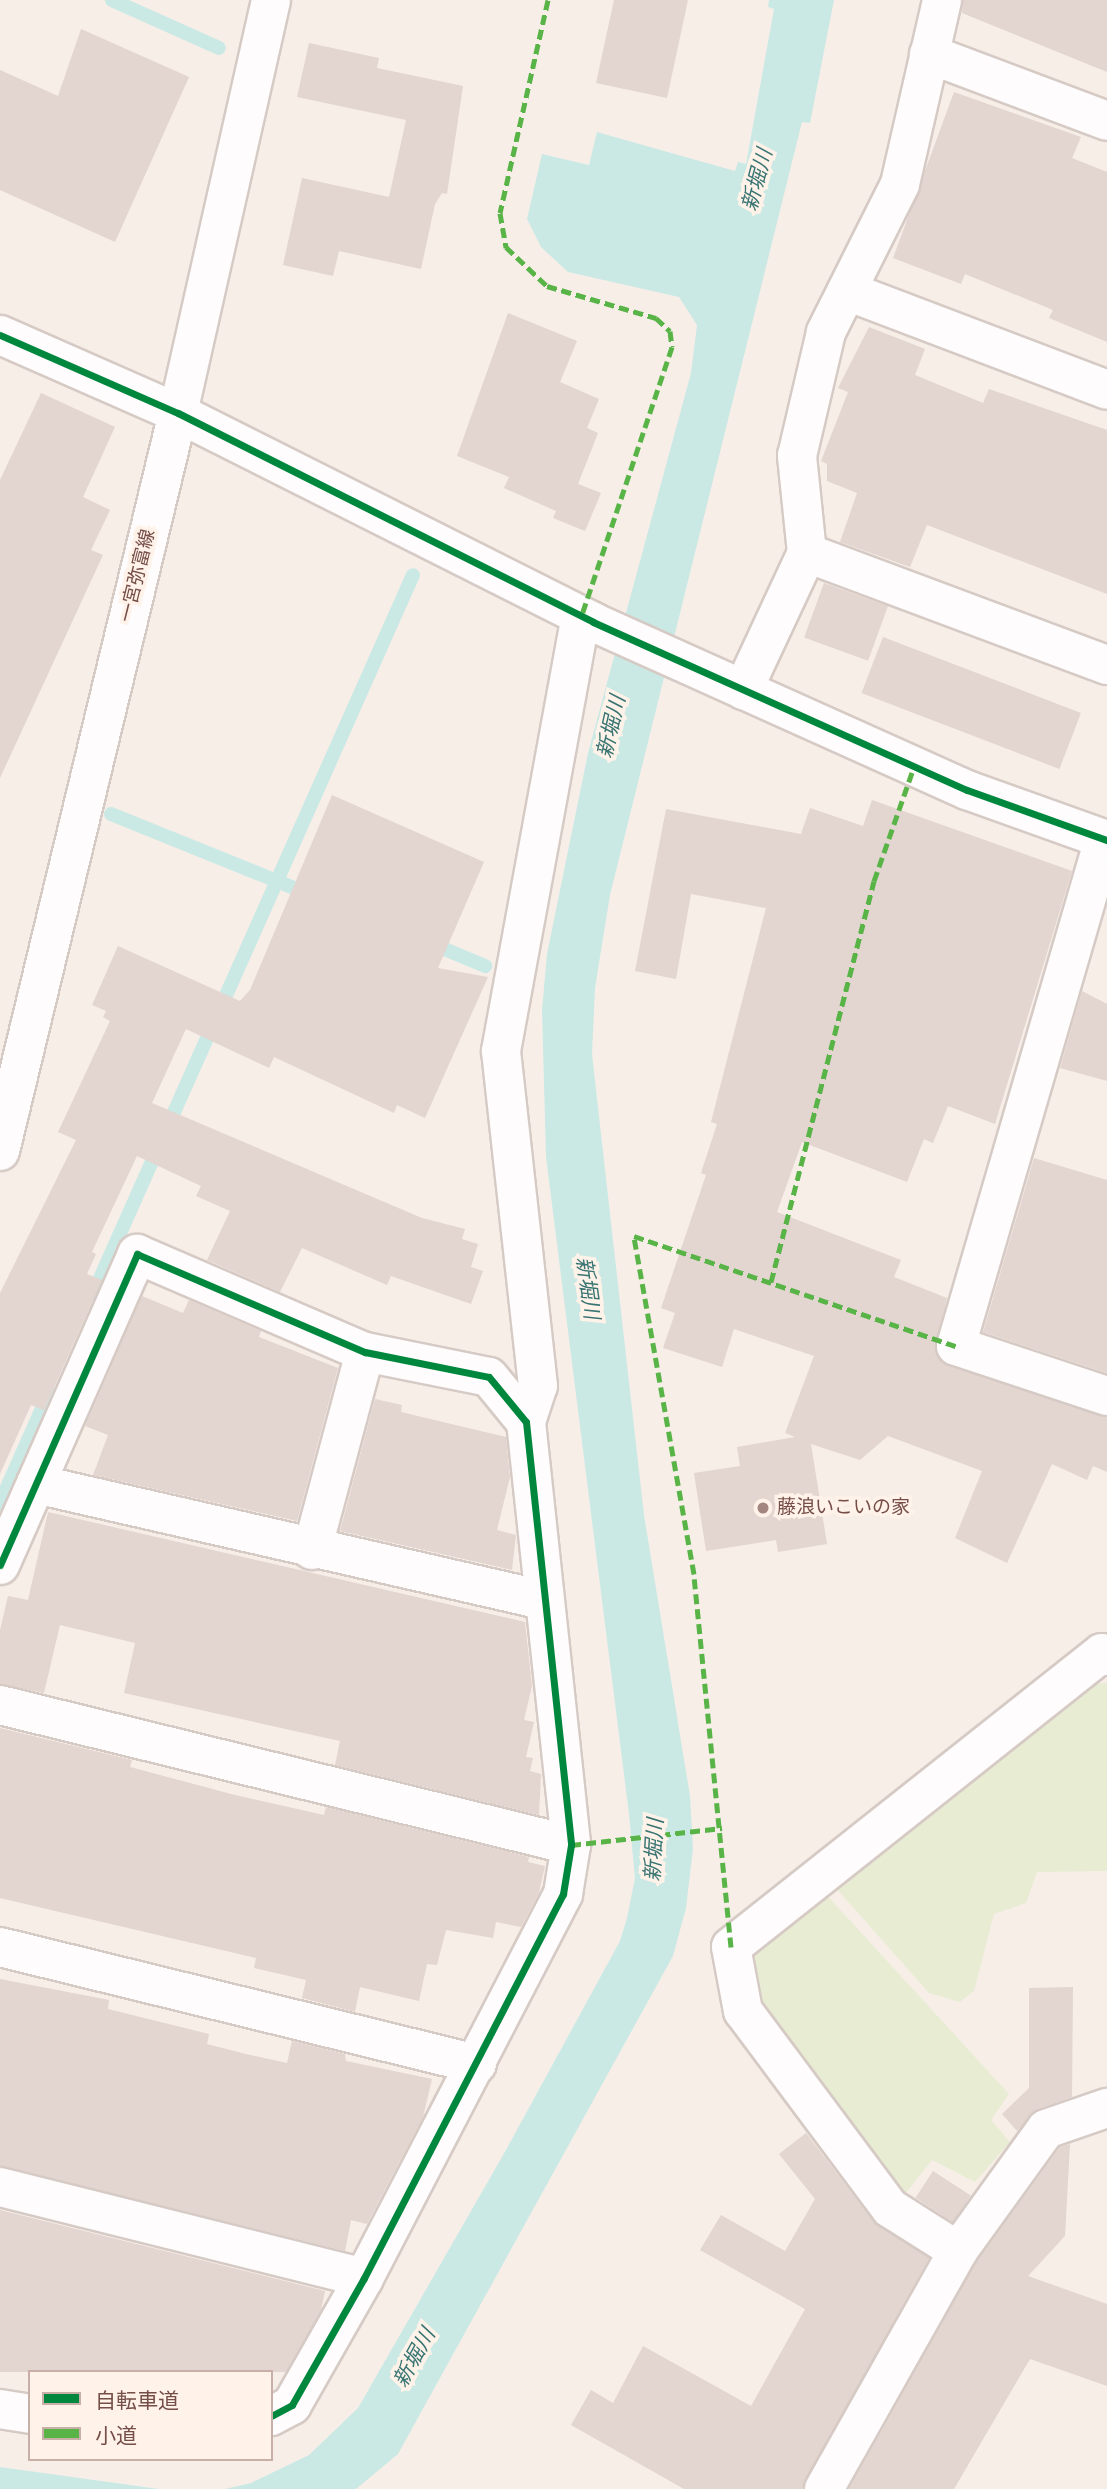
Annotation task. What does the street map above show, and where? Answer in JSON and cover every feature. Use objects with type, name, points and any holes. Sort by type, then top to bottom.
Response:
[{"type":"street","name":"一宮弥富線","points":[[0,1151],[178,413],[271,0]]},
{"type":"street","points":[[743,690],[807,553],[797,456],[826,332],[900,184],[942,0]]},
{"type":"street","points":[[929,54],[1107,121]]},
{"type":"street","points":[[847,291],[1107,390]]},
{"type":"street","points":[[0,335],[178,413],[587,620],[967,790],[1106,840],[956,1346],[1107,1396]]},
{"type":"street","points":[[807,553],[1107,665]]},
{"type":"street","points":[[273,2415],[292,2405],[364,2278],[563,1894],[571,1845],[526,1422],[538,1387],[501,1051],[587,620]]},
{"type":"street","points":[[0,1566],[137,1254],[365,1352],[489,1377],[526,1422]]},
{"type":"street","points":[[312,1550],[365,1352]]},
{"type":"street","points":[[36,1484],[312,1550],[543,1600]]},
{"type":"street","points":[[958,2251],[890,2208],[743,2011],[731,1947],[1102,1653],[1107,1656]]},
{"type":"street","points":[[0,1705],[571,1845]]},
{"type":"street","points":[[0,1947],[477,2064]]},
{"type":"street","points":[[824,2489],[958,2251],[1046,2129],[1107,2108]]},
{"type":"street","points":[[0,2187],[364,2278]]},
{"type":"street","points":[[0,2409],[28,2414]]},
{"type":"green space","points":[[1107,1683],[1107,1871],[1037,1872],[1026,1903],[994,1914],[974,1991],[960,2002],[929,1993],[835,1887],[1090,1684]]},
{"type":"green space","points":[[823,1891],[1009,2094],[991,2120],[1010,2142],[975,2182],[932,2160],[897,2204],[752,2015],[748,1964],[753,1945]]},
{"type":"water","name":"新堀川","points":[[769,0],[834,0],[810,123],[802,122],[610,895],[595,988],[592,1054],[644,1515],[690,1796],[693,1849],[686,1908],[673,1956],[398,2454],[356,2489],[225,2489],[251,2483],[309,2455],[358,2408],[506,2150],[620,1941],[627,1918],[635,1878],[546,1157],[542,1010],[547,954],[588,753],[691,373],[697,325],[679,297],[568,272],[541,247],[527,219],[542,154],[589,165],[597,132],[735,171],[738,162],[746,164],[774,9],[768,7]]},
{"type":"water","points":[[0,2467],[159,2489],[0,2489]]},
{"type":"building","points":[[614,0],[688,0],[667,98],[596,83]]},
{"type":"building","points":[[963,0],[1107,0],[1107,72],[962,13]]},
{"type":"building","points":[[81,29],[189,77],[115,242],[0,190],[0,70],[58,96]]},
{"type":"building","points":[[309,43],[379,58],[377,68],[463,86],[447,194],[442,193],[435,204],[421,269],[339,251],[333,276],[283,265],[302,178],[389,197],[406,120],[297,97]]},
{"type":"building","points":[[954,92],[1081,137],[1072,158],[1107,172],[1107,342],[1049,318],[1053,310],[965,274],[961,284],[893,258]]},
{"type":"building","points":[[508,313],[577,341],[560,382],[599,399],[587,428],[598,433],[578,484],[601,493],[585,531],[553,518],[556,511],[504,488],[509,477],[457,456]]},
{"type":"building","points":[[869,327],[925,349],[915,375],[983,403],[989,389],[1107,430],[1107,594],[927,525],[910,567],[840,542],[857,493],[827,481],[827,464],[821,461],[848,392],[838,388]]},
{"type":"building","points":[[41,393],[115,427],[83,497],[110,510],[91,550],[103,555],[0,778],[0,480]]},
{"type":"building","points":[[824,583],[888,606],[868,661],[804,638]]},
{"type":"building","points":[[883,637],[1081,713],[1059,769],[861,693]]},
{"type":"building","points":[[332,795],[484,862],[438,968],[488,977],[425,1118],[397,1105],[394,1113],[274,1057],[269,1068],[186,1029],[152,1103],[422,1218],[465,1229],[462,1239],[478,1244],[471,1267],[483,1271],[471,1304],[391,1276],[387,1285],[302,1248],[280,1292],[207,1260],[230,1211],[196,1196],[201,1186],[137,1156],[92,1252],[96,1254],[87,1274],[102,1280],[44,1410],[31,1405],[0,1474],[0,1293],[76,1140],[58,1132],[110,1021],[103,1017],[106,1011],[92,1005],[118,946],[240,1001],[250,990]]},
{"type":"building","points":[[872,800],[1072,871],[995,1124],[948,1106],[933,1143],[924,1139],[907,1182],[802,1142],[777,1212],[901,1260],[894,1277],[947,1298],[935,1350],[949,1366],[1107,1417],[1107,1472],[1093,1466],[1087,1480],[1052,1464],[1007,1563],[955,1538],[982,1471],[888,1436],[860,1460],[811,1444],[827,1544],[778,1552],[776,1540],[706,1551],[694,1473],[740,1466],[737,1447],[795,1437],[785,1433],[814,1356],[734,1329],[722,1367],[663,1348],[675,1313],[661,1308],[706,1175],[701,1173],[717,1124],[711,1122],[766,908],[691,894],[676,979],[635,971],[666,809],[801,834],[810,808],[863,826]]},
{"type":"building","points":[[1082,991],[1107,1004],[1107,1081],[1060,1068]]},
{"type":"building","points":[[1034,1158],[1107,1180],[1107,1373],[983,1332]]},
{"type":"building","points":[[142,1296],[183,1313],[189,1300],[261,1331],[259,1337],[338,1368],[297,1521],[93,1475],[108,1435],[85,1426]]},
{"type":"building","points":[[375,1399],[402,1405],[401,1412],[506,1437],[510,1477],[497,1530],[516,1535],[512,1570],[340,1531]]},
{"type":"building","points":[[48,1512],[525,1622],[532,1686],[524,1720],[534,1722],[526,1757],[533,1758],[530,1771],[541,1774],[539,1815],[335,1765],[340,1741],[124,1693],[135,1643],[60,1625],[44,1693],[0,1684],[0,1630],[8,1596],[28,1600]]},
{"type":"building","points":[[0,1728],[132,1760],[130,1767],[235,1795],[324,1815],[326,1807],[529,1857],[528,1862],[545,1866],[539,1893],[521,1927],[496,1922],[493,1938],[446,1930],[437,1965],[427,1964],[419,2001],[360,1987],[355,2012],[302,1998],[306,1980],[254,1968],[256,1958],[0,1898]]},
{"type":"building","points":[[0,1979],[109,2000],[108,2009],[209,2034],[207,2044],[246,2054],[287,2063],[292,2041],[345,2054],[346,2061],[432,2079],[423,2117],[367,2224],[351,2220],[345,2251],[0,2166]]},
{"type":"building","points":[[1073,1987],[1072,2097],[1038,2109],[1017,2131],[1002,2114],[1029,2088],[1029,1988]]},
{"type":"building","points":[[806,2133],[873,2221],[929,2258],[802,2489],[684,2489],[571,2425],[591,2390],[613,2403],[643,2346],[751,2406],[805,2309],[700,2250],[721,2215],[785,2251],[815,2199],[779,2154]]},
{"type":"building","points":[[1070,2144],[1065,2236],[1028,2276],[1107,2304],[1107,2386],[1030,2359],[954,2489],[849,2489],[976,2263],[1060,2147]]},
{"type":"building","points":[[933,2171],[971,2196],[953,2222],[916,2198]]},
{"type":"building","points":[[0,2210],[325,2291],[321,2310],[286,2372],[0,2372]]},
{"type":"waterway","points":[[112,0],[219,48]]},
{"type":"waterway","points":[[167,1128],[413,575]]},
{"type":"waterway","points":[[111,814],[311,895]]},
{"type":"waterway","points":[[430,943],[485,966]]},
{"type":"waterway","points":[[93,1294],[159,1146]]},
{"type":"waterway","points":[[0,1503],[49,1393]]},
{"type":"marked path","points":[[548,0],[500,213],[506,247],[547,286],[656,318],[670,331],[672,347],[581,617]]},
{"type":"marked path","points":[[771,1282],[874,881],[914,767]]},
{"type":"marked path","points":[[731,1947],[694,1574],[634,1236],[956,1346]]},
{"type":"marked path","points":[[571,1845],[722,1828]]},
{"type":"cycle path","points":[[0,335],[178,413],[593,622],[967,790],[1107,840]]},
{"type":"cycle path","points":[[0,1565],[137,1254],[365,1352],[489,1377],[526,1422],[571,1845],[563,1894],[364,2278],[292,2405],[273,2415]]},
{"type":"place","name":"藤浪いこいの家","points":[[763,1508]]}]
